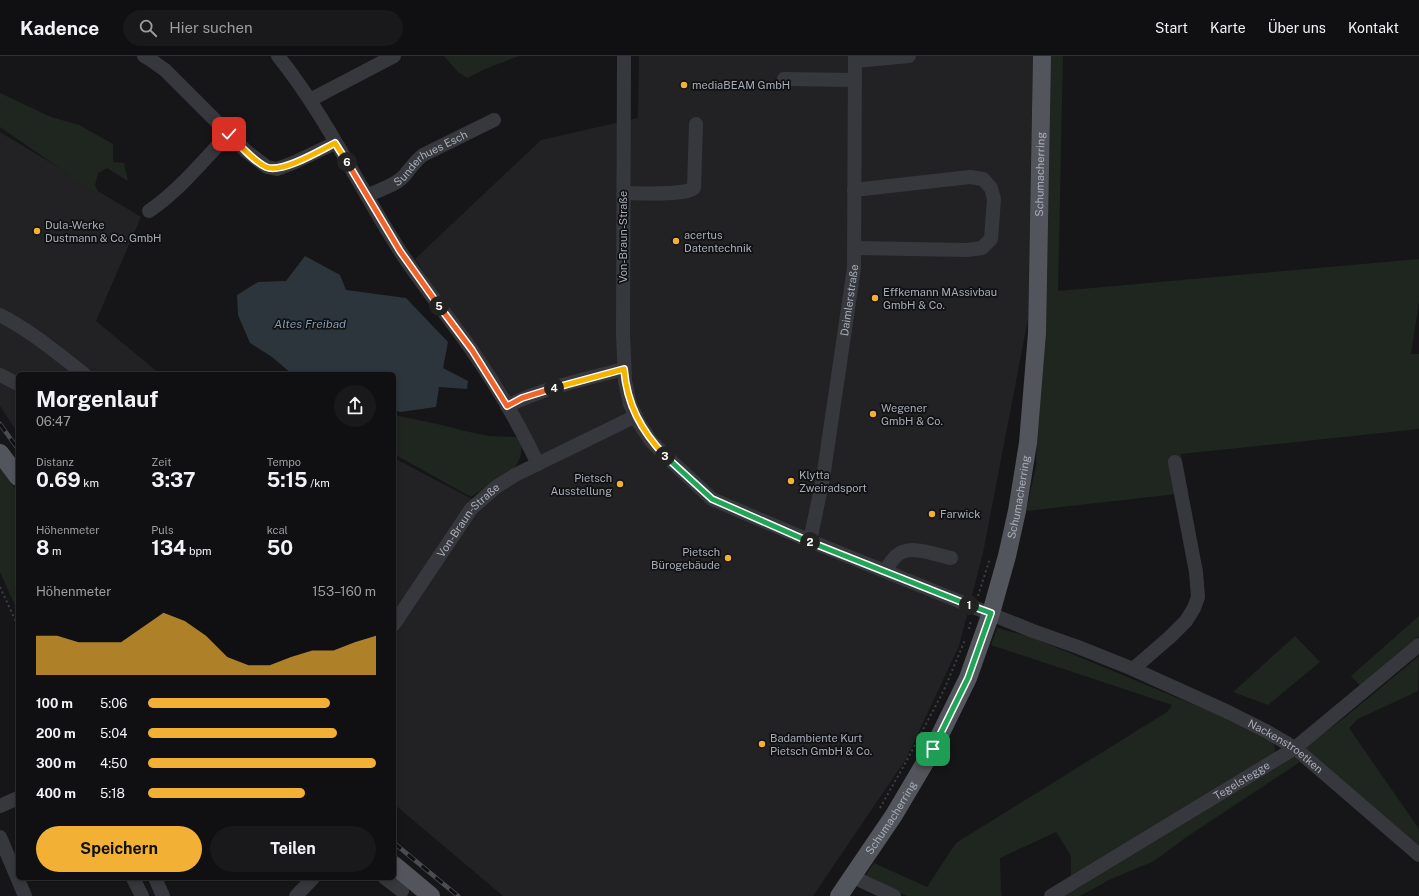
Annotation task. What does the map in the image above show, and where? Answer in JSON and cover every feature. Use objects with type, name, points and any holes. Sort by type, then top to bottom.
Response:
[{"type":"main road","name":"Schumacherring","points":[[839,896],[894,815],[933,749],[968,678],[983,610],[1007,556],[1014,526],[1028,442],[1037,333],[1042,56]]},
{"type":"main road","points":[[0,453],[16,474]]},
{"type":"main road","points":[[396,867],[431,896]]},
{"type":"street","points":[[144,56],[165,70],[229,134],[258,161],[267,167],[277,169],[293,164],[335,143]]},
{"type":"street","points":[[278,56],[310,100],[400,251],[472,350],[525,437],[538,464]]},
{"type":"street","points":[[310,100],[394,56]]},
{"type":"street","name":"Von-Braun-Straße","points":[[624,56],[624,369],[630,404],[651,441],[669,460],[689,476],[712,499],[810,541],[983,610]]},
{"type":"street","points":[[855,59],[909,56]]},
{"type":"street","name":"Daimlerstraße","points":[[810,541],[824,470],[854,268],[855,59]]},
{"type":"street","points":[[784,79],[855,80]]},
{"type":"street","name":"Sunderhues Esch","points":[[367,196],[403,177],[415,162],[423,155],[494,120]]},
{"type":"street","points":[[624,193],[676,192],[690,191],[694,188],[696,124]]},
{"type":"street","points":[[149,211],[180,186],[210,152],[229,134]]},
{"type":"street","points":[[854,190],[970,177],[984,179],[990,188],[994,199],[991,239],[982,248],[960,250],[854,248]]},
{"type":"street","points":[[0,315],[18,324],[44,342],[82,372]]},
{"type":"street","points":[[507,406],[522,398],[577,381],[624,369]]},
{"type":"street","points":[[0,375],[16,383]]},
{"type":"street","name":"Von-Braun-Straße","points":[[396,621],[434,566],[464,518],[482,498],[496,487],[538,464],[636,416]]},
{"type":"street","points":[[1132,669],[1170,637],[1186,621],[1194,608],[1198,597],[1196,572],[1175,462]]},
{"type":"street","points":[[884,571],[897,556],[906,550],[915,550],[951,558]]},
{"type":"street","name":"Nackenstroetken","points":[[983,610],[1132,669],[1228,712],[1295,748],[1419,855]]},
{"type":"street","name":"Tegelstegge","points":[[1051,896],[1295,748],[1419,645]]},
{"type":"street","points":[[0,806],[16,799]]},
{"type":"street","points":[[0,837],[16,875]]},
{"type":"street","points":[[853,877],[894,896]]},
{"type":"street","points":[[18,880],[25,896]]},
{"type":"street","points":[[134,880],[142,896]]},
{"type":"street","points":[[156,880],[163,896]]},
{"type":"street","points":[[296,896],[311,880]]},
{"type":"street","points":[[388,880],[402,891]]},
{"type":"path","points":[[877,812],[907,760],[944,690],[967,634],[983,610],[991,555]]},
{"type":"path","points":[[0,587],[16,622]]},
{"type":"shaded area","points":[[444,56],[519,56],[485,69],[467,78],[458,72]]},
{"type":"shaded area","points":[[639,56],[1033,56],[1028,319],[983,553],[959,646],[906,759],[813,896],[503,896],[396,806],[396,459],[472,499],[541,457],[415,259],[541,140],[638,118]]},
{"type":"shaded area","points":[[1050,56],[1063,56],[1058,291],[1419,259],[1419,302],[1411,354],[1419,354],[1419,429],[1181,454],[1188,491],[1177,494],[1026,511],[1036,466]]},
{"type":"shaded area","points":[[0,93],[51,117],[79,125],[113,144],[113,162],[124,163],[128,181],[107,168],[98,173],[95,185],[100,196],[0,127]]},
{"type":"shaded area","points":[[0,132],[141,217],[96,321],[158,372],[16,372],[16,430],[0,406]]},
{"type":"shaded area","points":[[396,415],[489,436],[515,437],[521,440],[520,457],[515,467],[471,497],[396,455]]},
{"type":"shaded area","points":[[0,467],[16,489],[16,608],[0,572]]},
{"type":"shaded area","points":[[1419,616],[1419,636],[1360,685],[1351,676]]},
{"type":"shaded area","points":[[997,628],[1031,637],[1257,731],[1274,740],[1275,754],[1071,880],[1071,856],[1056,832],[1000,858],[1002,896],[907,896],[865,876],[874,863],[927,887],[956,843],[1167,712],[1172,705],[991,645]]},
{"type":"shaded area","points":[[1295,636],[1320,662],[1268,705],[1233,692]]},
{"type":"shaded area","points":[[1419,656],[1418,691],[1358,719],[1349,728],[1419,829],[1419,849],[1302,749],[1343,719]]},
{"type":"shaded area","points":[[1291,754],[1300,762],[1188,836],[1154,861],[1111,879],[1080,896],[1061,896]]},
{"type":"water","name":"Altes Freibad","points":[[305,256],[340,275],[346,290],[406,298],[448,342],[443,368],[468,381],[467,389],[439,387],[436,407],[400,412],[396,411],[396,372],[290,372],[272,357],[250,343],[238,315],[237,295],[258,282],[286,281]]},
{"type":"railway","points":[[0,424],[16,446]]},
{"type":"railway","points":[[396,845],[458,896]]},
{"type":"place","name":"mediaBEAM GmbH","points":[[684,85]]},
{"type":"place","name":"Dula-Werke Dustmann & Co. GmbH","points":[[37,231]]},
{"type":"place","name":"acertus Datentechnik","points":[[676,241]]},
{"type":"place","name":"Effkemann MAssivbau GmbH & Co.","points":[[875,298]]},
{"type":"place","name":"Wegener GmbH & Co.","points":[[873,414]]},
{"type":"place","name":"Klytta Zweiradsport","points":[[791,481]]},
{"type":"place","name":"Pietsch Ausstellung","points":[[620,484]]},
{"type":"place","name":"Farwick","points":[[932,514]]},
{"type":"place","name":"Pietsch Bürogebäude","points":[[728,558]]},
{"type":"place","name":"Badambiente Kurt Pietsch GmbH & Co.","points":[[762,744]]},
{"type":"route","points":[[229,134],[258,161],[267,167],[277,169],[293,164],[335,143],[400,251],[472,350],[507,406],[522,398],[577,381],[624,369],[630,404],[639,423],[651,441],[669,460],[689,476],[712,499],[810,541],[991,613],[968,678],[933,749]]}]
